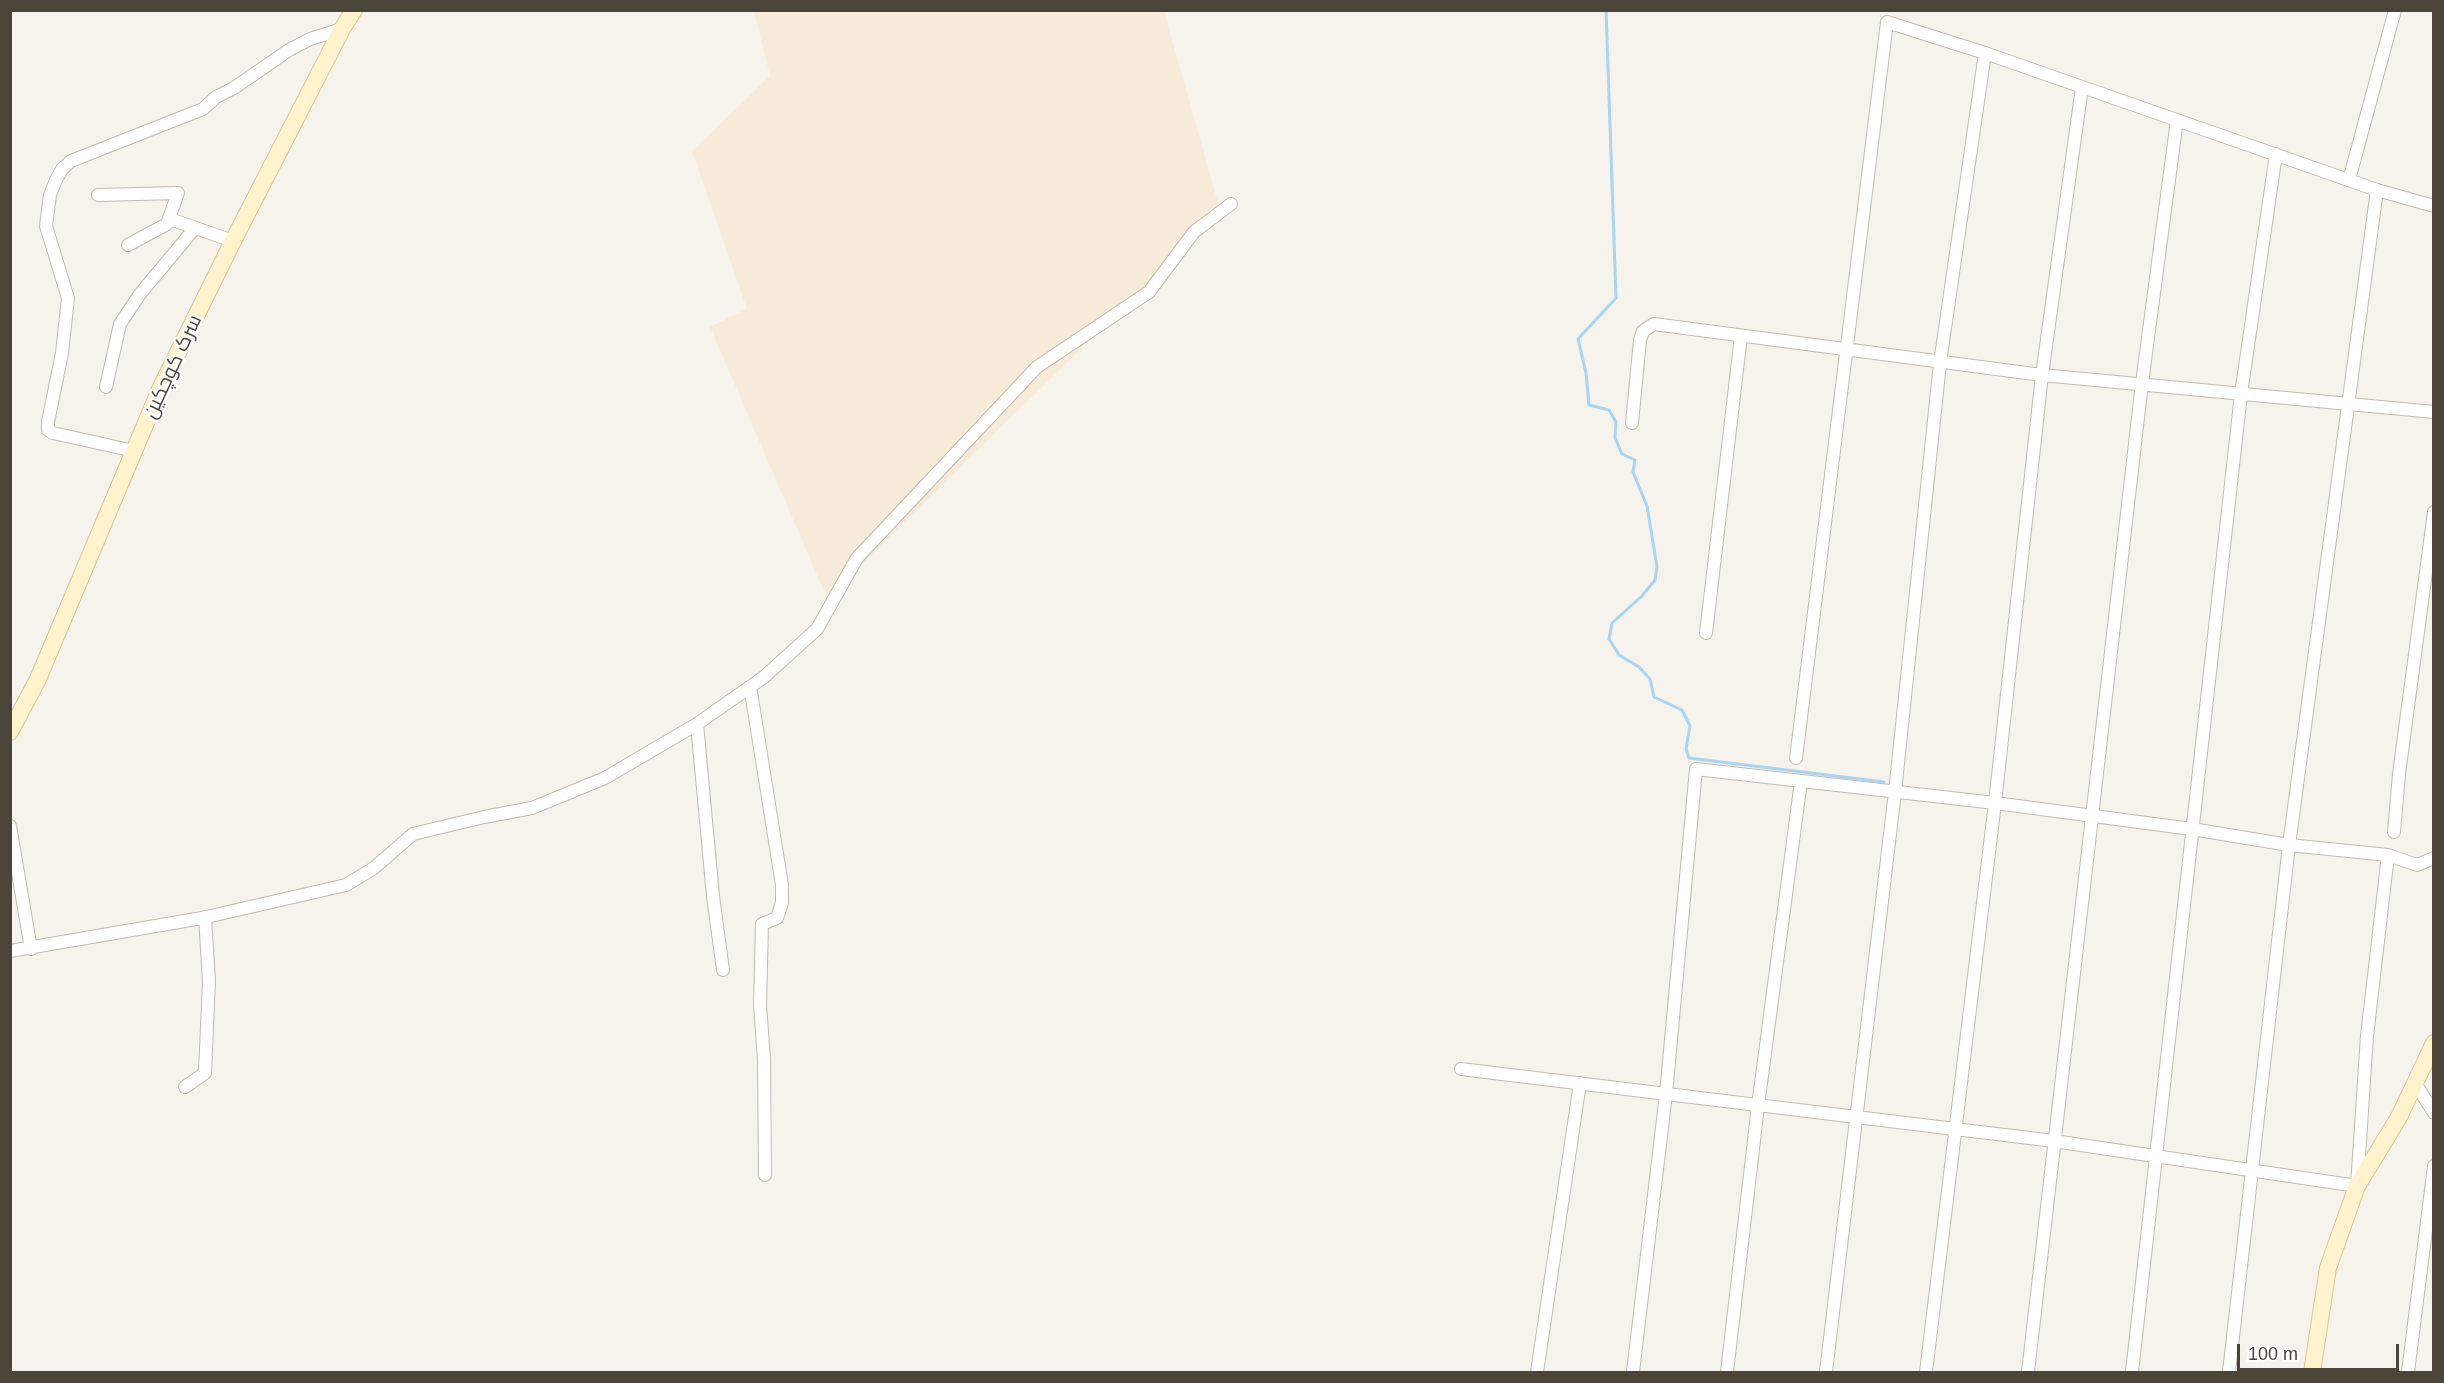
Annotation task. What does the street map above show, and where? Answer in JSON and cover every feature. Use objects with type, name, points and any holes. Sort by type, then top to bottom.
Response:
[{"type":"main road","name":"سرک کوچکین","points":[[10,732],[38,679],[161,387],[233,241],[342,29],[354,10]]},
{"type":"main road","points":[[2312,1372],[2328,1268],[2357,1186],[2399,1117],[2433,1043]]},
{"type":"street","points":[[2349,180],[2395,10]]},
{"type":"street","points":[[1796,758],[1887,22],[1986,53],[2377,190],[2433,206]]},
{"type":"street","points":[[134,451],[53,434],[48,430],[62,353],[68,298],[46,226],[50,195],[56,180],[71,160],[202,109],[216,97],[234,88],[289,50],[310,39],[342,29]]},
{"type":"street","points":[[1826,1372],[1895,792],[1940,363],[1986,53]]},
{"type":"street","points":[[1926,1372],[1995,803],[2042,375],[2082,87]]},
{"type":"street","points":[[2028,1372],[2142,383],[2177,120]]},
{"type":"street","points":[[2133,1372],[2241,394],[2276,154]]},
{"type":"street","points":[[2229,1372],[2250,1170],[2289,845],[2377,190]]},
{"type":"street","points":[[98,195],[177,193],[167,224],[128,245]]},
{"type":"street","points":[[10,951],[206,917],[346,885],[374,868],[413,834],[532,808],[605,778],[697,724],[764,677],[817,629],[857,558],[1037,367],[1149,292],[1194,232],[1231,204]]},
{"type":"street","points":[[170,219],[233,241]]},
{"type":"street","points":[[106,387],[120,324],[140,294],[195,228]]},
{"type":"street","points":[[1632,423],[1640,340],[1643,331],[1654,324],[2042,375],[2433,412]]},
{"type":"street","points":[[1706,633],[1741,336]]},
{"type":"street","points":[[2394,832],[2399,774],[2433,512]]},
{"type":"street","points":[[748,688],[751,692],[782,885],[782,903],[777,918],[762,924],[760,1005],[764,1059],[765,1176]]},
{"type":"street","points":[[697,724],[713,896],[723,970]]},
{"type":"street","points":[[1633,1372],[1666,1094],[1695,769],[1995,803],[2192,829],[2289,845],[2388,855],[2410,863],[2429,860]]},
{"type":"street","points":[[1726,1372],[1801,781]]},
{"type":"street","points":[[10,826],[31,949]]},
{"type":"street","points":[[1461,1070],[2054,1141],[2357,1186],[2367,1036],[2388,855]]},
{"type":"street","points":[[185,1087],[205,1073],[209,981],[206,917]]},
{"type":"street","points":[[1537,1372],[1580,1083]]},
{"type":"street","points":[[2415,1083],[2433,1113]]},
{"type":"street","points":[[2408,1372],[2433,1166]]},
{"type":"shaded area","points":[[754,11],[1164,11],[1222,217],[1198,234],[827,598],[710,327],[747,309],[692,151],[770,76]]},
{"type":"waterway","points":[[1606,10],[1616,298],[1578,339],[1586,373],[1589,405],[1609,410],[1616,422],[1615,438],[1622,454],[1635,460],[1633,472],[1647,506],[1657,567],[1655,580],[1642,596],[1612,623],[1609,639],[1619,655],[1639,667],[1650,679],[1654,697],[1682,710],[1690,726],[1686,749],[1689,758],[1884,782]]}]
